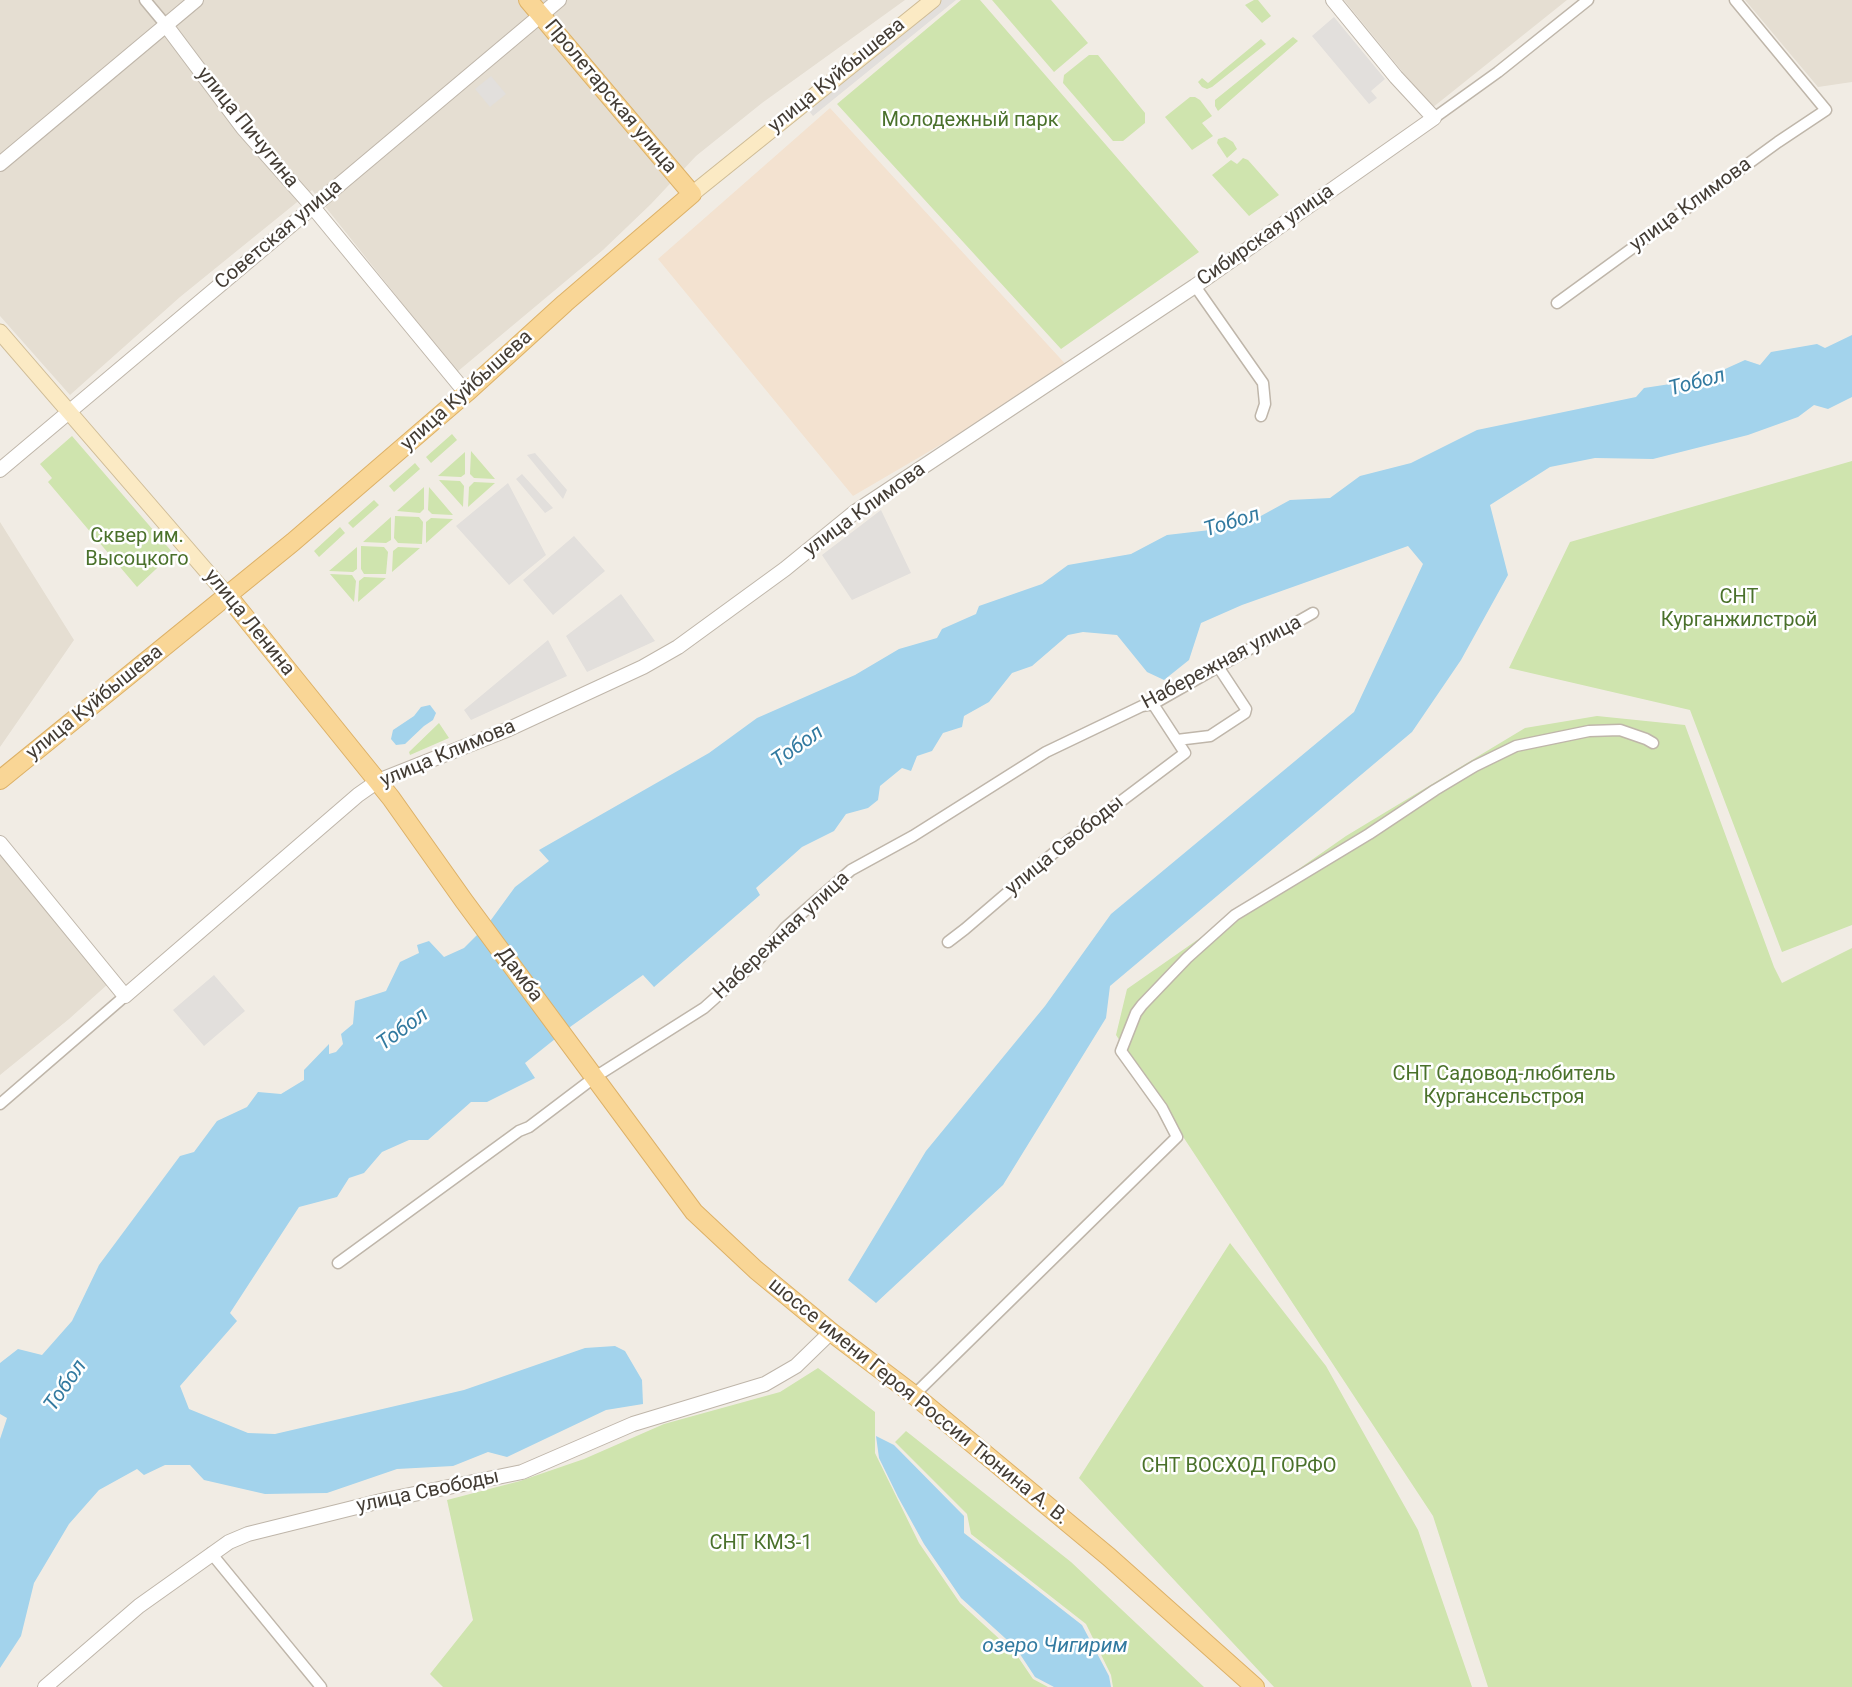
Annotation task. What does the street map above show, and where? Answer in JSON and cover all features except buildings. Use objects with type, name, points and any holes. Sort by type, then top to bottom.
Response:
[{"type":"main road","name":"Пролетарская улица","points":[[528,0],[692,194]]},
{"type":"main road","name":"улица Куйбышева","points":[[0,780],[228,596],[466,393],[692,194],[933,0]]},
{"type":"main road","name":"улица Ленина","points":[[0,332],[228,596],[378,781],[464,901]]},
{"type":"main road","name":"Дамба","points":[[464,901],[595,1077]]},
{"type":"main road","name":"шоссе имени Героя России Тюнина А. В.","points":[[595,1077],[694,1212],[756,1270],[831,1332],[914,1395],[1109,1557],[1255,1687]]},
{"type":"street","name":"улица Пичугина","points":[[145,0],[243,128],[312,207],[466,393]]},
{"type":"street","points":[[0,164],[196,0]]},
{"type":"street","name":"Советская улица","points":[[0,470],[559,0]]},
{"type":"street","points":[[1333,0],[1396,77],[1434,118]]},
{"type":"street","name":"Сибирская улица","points":[[936,460],[1195,286],[1434,118],[1498,72],[1588,0]]},
{"type":"street","name":"улица Климова","points":[[1557,303],[1778,142],[1826,110],[1735,0]]},
{"type":"street","points":[[1195,286],[1263,383],[1265,404],[1260,416]]},
{"type":"street","name":"улица Климова","points":[[0,1104],[358,795],[378,781],[509,729],[652,662],[718,620],[855,512],[936,460]]},
{"type":"street","name":"Набережная улица","points":[[338,1263],[519,1131],[529,1127],[595,1077],[704,1008],[760,958],[785,928],[851,870],[913,836],[1046,752],[1142,706],[1153,704],[1313,613]]},
{"type":"street","points":[[1153,704],[1177,740],[1210,736],[1245,713],[1246,709],[1219,668]]},
{"type":"street","points":[[914,1395],[1177,1137],[1162,1108],[1121,1051],[1136,1013],[1142,1005],[1187,958],[1235,915],[1369,834],[1474,766],[1516,746],[1589,731],[1620,730],[1653,743]]},
{"type":"street","name":"улица Свободы","points":[[948,942],[1063,845],[1185,753],[1177,740]]},
{"type":"street","points":[[0,843],[125,996]]},
{"type":"street","name":"улица Свободы","points":[[45,1687],[139,1606],[229,1542],[248,1534],[385,1500],[522,1472],[633,1424],[765,1384],[796,1366],[831,1332]]},
{"type":"street","points":[[212,1554],[309,1682],[321,1687]]},
{"type":"shaded area","points":[[0,0],[905,0],[762,103],[696,156],[603,250],[457,372],[312,190],[180,297],[70,395],[0,316]]},
{"type":"shaded area","points":[[937,0],[956,0],[813,116],[806,107]]},
{"type":"shaded area","points":[[1344,0],[1567,0],[1432,108]]},
{"type":"shaded area","points":[[1745,0],[1852,0],[1852,82],[1818,87]]},
{"type":"shaded area","points":[[1334,17],[1385,79],[1371,91],[1377,98],[1369,104],[1312,36]]},
{"type":"shaded area","points":[[491,76],[506,94],[490,107],[475,89]]},
{"type":"shaded area","points":[[830,108],[1070,369],[853,496],[658,259]]},
{"type":"shaded area","points":[[535,453],[567,490],[563,499],[527,455]]},
{"type":"shaded area","points":[[522,474],[553,508],[545,513],[516,479]]},
{"type":"shaded area","points":[[508,483],[546,555],[509,585],[456,526]]},
{"type":"shaded area","points":[[881,510],[911,573],[852,600],[822,555]]},
{"type":"shaded area","points":[[0,522],[74,640],[0,747]]},
{"type":"shaded area","points":[[574,536],[605,571],[553,615],[523,580]]},
{"type":"shaded area","points":[[621,594],[655,641],[587,672],[566,636]]},
{"type":"shaded area","points":[[548,640],[567,676],[471,720],[464,710]]},
{"type":"shaded area","points":[[0,849],[118,975],[69,1019],[0,1075]]},
{"type":"shaded area","points":[[214,975],[245,1011],[204,1046],[173,1010]]},
{"type":"green space","name":"Молодежный парк","points":[[961,0],[980,0],[1199,252],[1061,349],[837,104]]},
{"type":"green space","points":[[992,0],[1051,0],[1088,43],[1054,72]]},
{"type":"green space","points":[[1258,0],[1271,16],[1262,23],[1245,5]]},
{"type":"green space","points":[[1293,37],[1298,41],[1218,111],[1215,100]]},
{"type":"green space","points":[[1261,39],[1266,44],[1212,87],[1207,89],[1198,82],[1202,78],[1208,83]]},
{"type":"green space","points":[[1089,55],[1098,55],[1145,113],[1145,123],[1123,141],[1113,141],[1063,83],[1064,75]]},
{"type":"green space","points":[[1190,97],[1200,100],[1212,116],[1202,123],[1213,136],[1192,150],[1165,117]]},
{"type":"green space","points":[[1225,137],[1233,142],[1237,149],[1227,158],[1217,143],[1218,139]]},
{"type":"green space","points":[[1243,158],[1248,160],[1279,195],[1249,216],[1212,175],[1231,160],[1237,164]]},
{"type":"green space","points":[[452,434],[457,440],[431,463],[426,457]]},
{"type":"green space","name":"Сквер им. Высоцкого","points":[[72,436],[173,553],[137,587],[48,482],[52,478],[40,464]]},
{"type":"green space","points":[[471,451],[495,479],[474,478],[470,474]]},
{"type":"green space","points":[[465,452],[465,474],[461,477],[438,476]]},
{"type":"green space","name":"СНТ Курганжилстрой","points":[[1852,461],[1852,925],[1782,952],[1690,710],[1509,668],[1570,542]]},
{"type":"green space","points":[[415,463],[420,469],[394,492],[389,486]]},
{"type":"green space","points":[[439,480],[460,481],[464,486],[463,507]]},
{"type":"green space","points":[[474,482],[495,483],[468,507],[469,487]]},
{"type":"green space","points":[[424,487],[424,509],[420,513],[397,511]]},
{"type":"green space","points":[[429,487],[453,515],[432,514],[428,510]]},
{"type":"green space","points":[[374,500],[379,505],[353,528],[348,523]]},
{"type":"green space","points":[[395,516],[419,517],[423,522],[422,544],[398,543],[394,538]]},
{"type":"green space","points":[[391,517],[391,540],[386,543],[363,542]]},
{"type":"green space","points":[[431,518],[453,519],[426,543],[426,522]]},
{"type":"green space","points":[[340,527],[345,533],[319,557],[314,551]]},
{"type":"green space","points":[[361,546],[384,547],[388,552],[386,574],[364,574],[361,569]]},
{"type":"green space","points":[[357,547],[357,569],[353,572],[329,571]]},
{"type":"green space","points":[[398,547],[420,548],[392,572],[393,551]]},
{"type":"green space","points":[[330,574],[352,575],[356,581],[354,602]]},
{"type":"green space","points":[[364,577],[386,578],[358,602],[359,581]]},
{"type":"green space","name":"СНТ Садовод-любитель Кургансельстроя","points":[[1597,716],[1685,725],[1774,967],[1782,983],[1852,948],[1852,1687],[1488,1687],[1433,1516],[1116,1035],[1127,989],[1346,836],[1525,728]]},
{"type":"green space","points":[[439,723],[449,738],[410,755],[409,752]]},
{"type":"green space","name":"СНТ ВОСХОД ГОРФО","points":[[1230,1243],[1326,1366],[1418,1530],[1472,1687],[1274,1687],[1079,1478]]},
{"type":"green space","name":"СНТ КМЗ-1","points":[[818,1368],[875,1412],[875,1453],[919,1543],[960,1603],[1016,1654],[1033,1679],[1048,1687],[443,1687],[430,1674],[473,1620],[447,1500],[520,1481],[584,1459],[664,1424],[780,1392]]},
{"type":"green space","points":[[906,1431],[1071,1562],[1204,1687],[1113,1687],[1111,1675],[1086,1624],[971,1534],[967,1514],[895,1442]]},
{"type":"water","name":"Тобол","points":[[1852,335],[1852,397],[1828,409],[1814,405],[1798,417],[1748,435],[1653,459],[1595,458],[1550,467],[1490,505],[1508,575],[1461,660],[1412,732],[1110,986],[1106,1018],[1003,1185],[876,1303],[848,1280],[926,1151],[1045,1006],[1111,914],[1354,712],[1423,564],[1408,546],[1242,605],[1201,623],[1189,660],[1164,680],[1147,672],[1117,635],[1083,632],[1068,635],[1032,666],[1012,673],[989,702],[964,716],[962,727],[943,733],[932,751],[917,756],[911,771],[902,768],[880,786],[878,800],[868,808],[846,814],[834,831],[802,847],[756,888],[760,895],[654,987],[643,975],[570,1027],[525,1063],[535,1078],[487,1102],[471,1102],[428,1140],[409,1140],[382,1152],[364,1173],[349,1178],[337,1197],[299,1207],[230,1313],[237,1321],[180,1386],[189,1409],[248,1433],[275,1434],[464,1390],[585,1348],[615,1346],[625,1351],[642,1380],[643,1404],[606,1410],[507,1457],[488,1452],[453,1466],[397,1469],[327,1493],[265,1494],[204,1480],[190,1465],[165,1465],[144,1475],[137,1469],[99,1490],[69,1524],[34,1583],[21,1636],[0,1668],[0,1439],[7,1418],[0,1414],[0,1363],[18,1349],[42,1355],[72,1321],[99,1265],[180,1156],[194,1152],[217,1121],[247,1107],[258,1092],[281,1094],[304,1080],[304,1070],[329,1044],[329,1054],[336,1052],[343,1044],[341,1034],[353,1024],[355,1001],[386,991],[400,962],[419,953],[417,945],[429,941],[444,957],[464,948],[488,924],[515,887],[549,861],[539,850],[709,753],[757,718],[855,675],[899,649],[937,638],[942,629],[976,614],[979,606],[1042,584],[1068,565],[1131,554],[1167,535],[1210,530],[1227,519],[1259,517],[1290,500],[1330,498],[1360,476],[1411,463],[1477,430],[1636,397],[1644,388],[1703,379],[1745,360],[1760,365],[1771,352],[1817,344],[1825,348]]},
{"type":"water","points":[[430,705],[436,713],[433,720],[405,744],[396,745],[391,739],[393,730],[414,716],[421,707]]},
{"type":"water","name":"озеро Чигирим","points":[[876,1436],[894,1445],[964,1516],[964,1533],[1082,1625],[1109,1676],[1111,1687],[1054,1687],[1035,1677],[1016,1648],[961,1598],[924,1544],[898,1497],[879,1458]]}]
